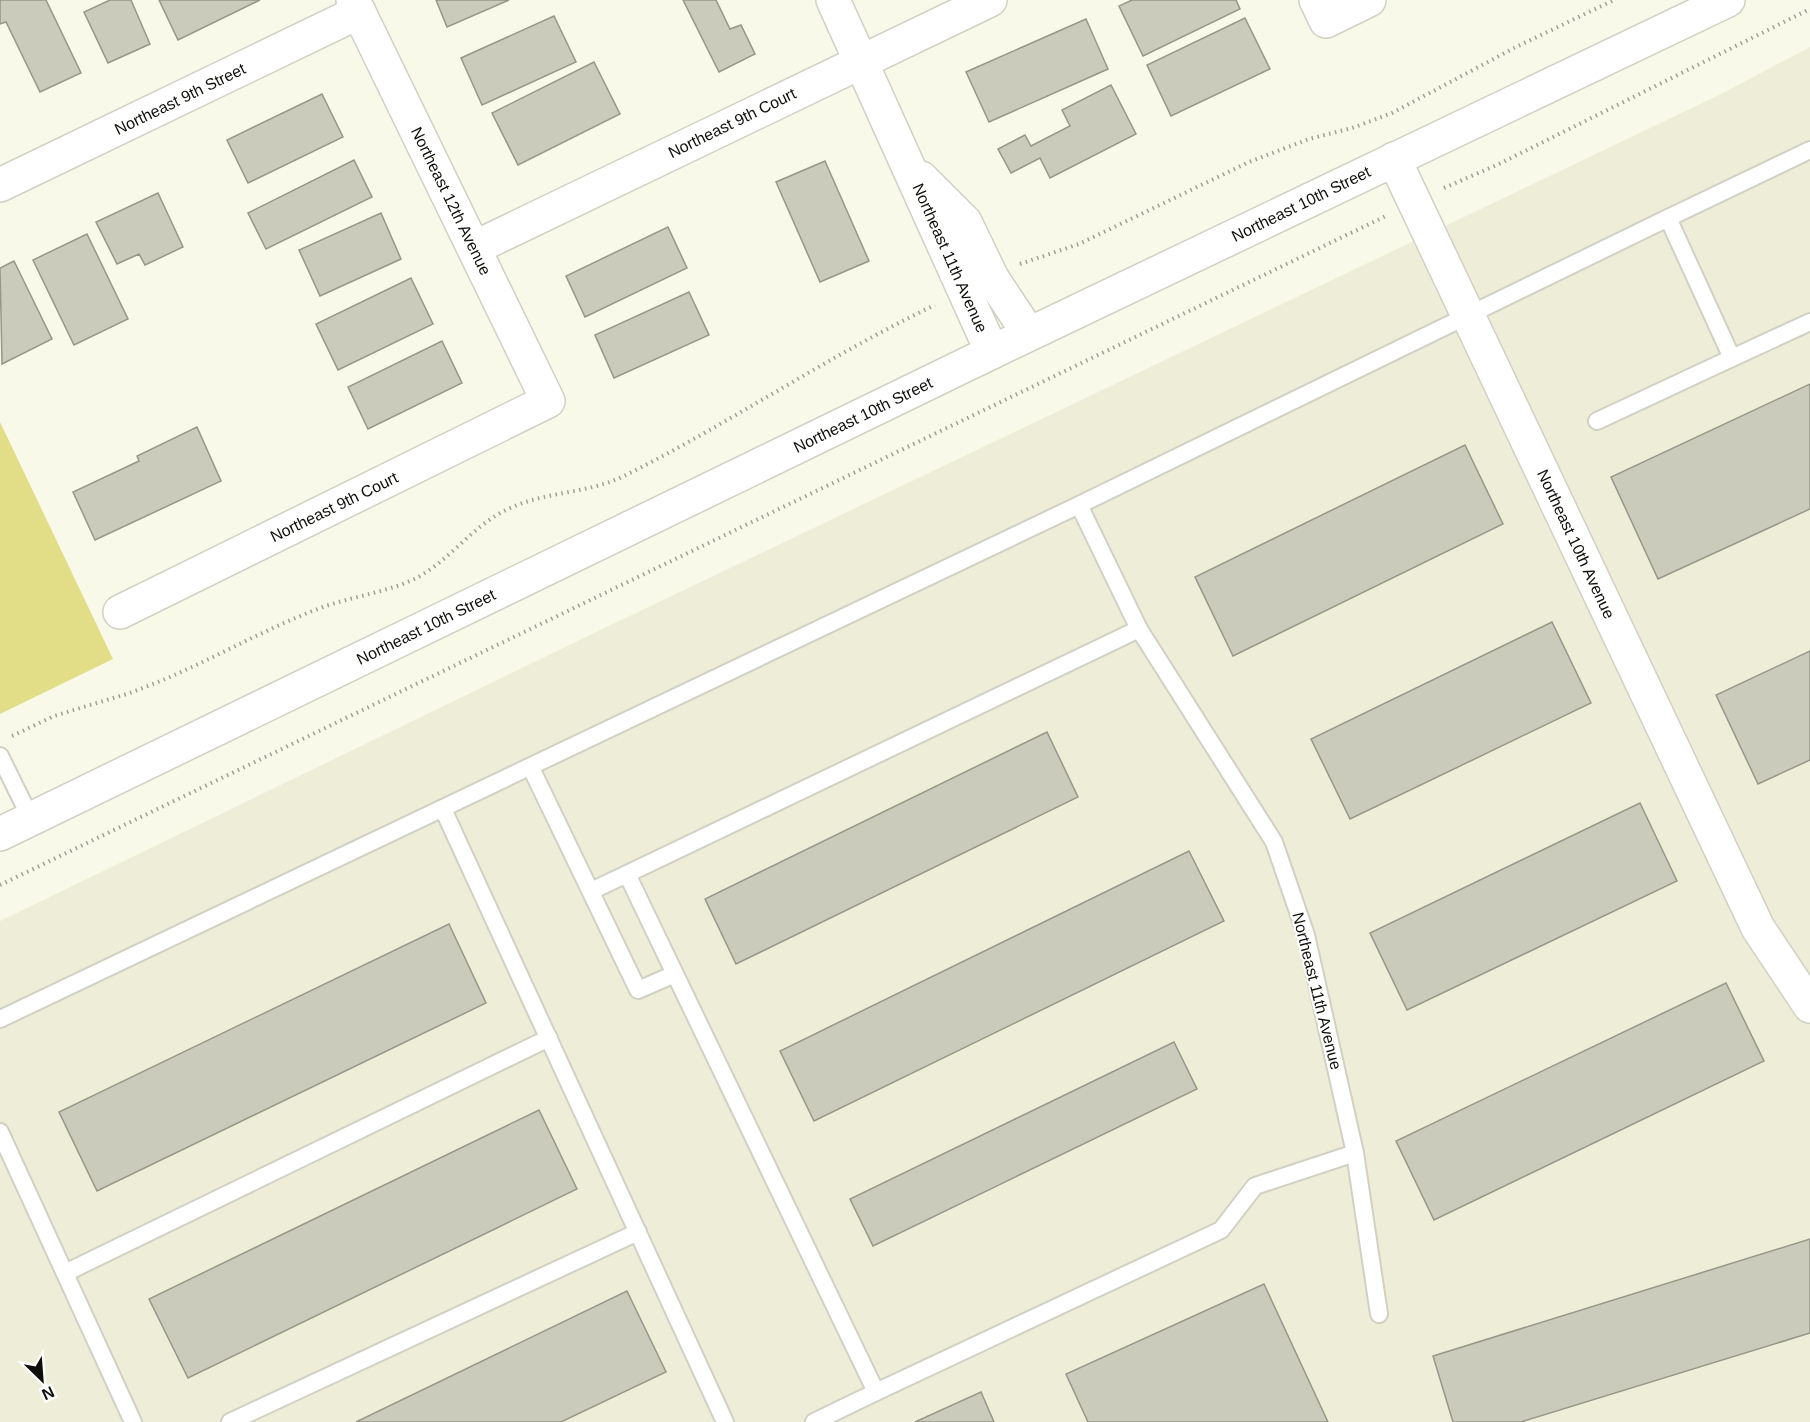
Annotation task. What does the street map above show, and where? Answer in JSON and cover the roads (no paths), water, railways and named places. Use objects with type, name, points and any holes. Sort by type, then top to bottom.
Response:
[{"type":"street","name":"Northeast 11th Avenue","points":[[833,0],[992,352]]},
{"type":"street","name":"Northeast 9th Court","points":[[474,248],[990,0]]},
{"type":"street","points":[[1321,10],[1369,0]]},
{"type":"street","name":"Northeast 10th Street","points":[[0,834],[1029,334],[1728,0]]},
{"type":"street","name":"Northeast 9th Street","points":[[0,185],[356,6]]},
{"type":"street","name":"Northeast 12th Avenue","points":[[356,6],[549,401]]},
{"type":"street","name":"Northeast 10th Avenue","points":[[1394,159],[1758,928],[1810,1006]]},
{"type":"street","name":"Northeast 11th Avenue","points":[[908,164],[965,222],[992,278],[1029,334]]},
{"type":"street","name":"Northeast 9th Court","points":[[120,612],[549,401]]},
{"type":"lane","points":[[0,1020],[1079,505],[1810,150]]},
{"type":"lane","points":[[1668,218],[1732,358]]},
{"type":"lane","points":[[1597,422],[1810,322]]},
{"type":"lane","name":"Northeast 11th Avenue","points":[[1079,505],[1139,629],[1274,842],[1306,935],[1355,1153],[1379,1314]]},
{"type":"lane","points":[[591,891],[1139,629]]},
{"type":"lane","points":[[0,756],[31,819]]},
{"type":"lane","points":[[531,768],[638,990],[675,974]]},
{"type":"lane","points":[[443,809],[725,1422]]},
{"type":"lane","points":[[627,874],[876,1392]]},
{"type":"lane","points":[[65,1273],[549,1038]]},
{"type":"lane","points":[[0,1132],[133,1422]]},
{"type":"lane","points":[[814,1422],[1221,1230],[1255,1186],[1355,1153]]},
{"type":"lane","points":[[230,1422],[638,1232]]}]
